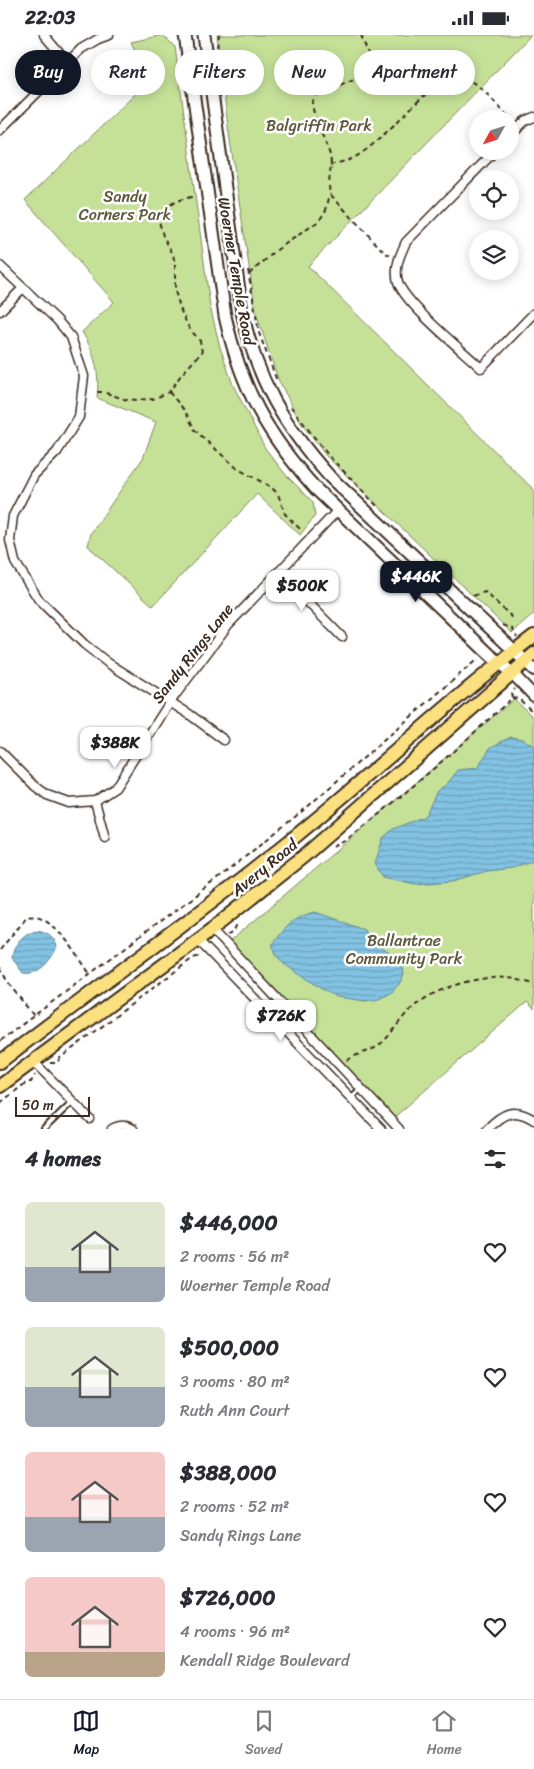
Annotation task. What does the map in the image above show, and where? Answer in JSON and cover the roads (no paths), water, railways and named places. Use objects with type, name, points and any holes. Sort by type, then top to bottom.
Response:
[{"type":"main road","name":"Woerner Temple Road","points":[[185,35],[225,316],[231,344],[243,380],[257,410],[274,438],[295,466],[338,510],[499,663],[513,674]]},
{"type":"main road","name":"Woerner Temple Road","points":[[204,35],[242,312],[256,363],[274,401],[289,427],[305,449],[330,477],[513,651],[531,662]]},
{"type":"main road","name":"Avery Road","points":[[0,1063],[242,881],[529,639]]},
{"type":"main road","name":"Avery Road","points":[[0,1086],[212,929],[304,856],[513,674],[531,662]]},
{"type":"street","points":[[44,35],[57,50]]},
{"type":"street","points":[[80,50],[98,39],[110,35]]},
{"type":"street","points":[[0,130],[34,95]]},
{"type":"street","points":[[519,127],[525,121],[534,117]]},
{"type":"street","points":[[486,160],[406,242],[397,261],[398,282],[409,300],[481,368],[534,313]]},
{"type":"street","points":[[0,266],[57,320],[70,337],[84,376],[79,417],[57,452],[34,475],[13,516],[10,540],[15,561],[38,600],[84,644],[108,663],[170,702],[224,741]]},
{"type":"street","points":[[0,311],[23,288]]},
{"type":"street","name":"Sandy Rings Lane","points":[[0,751],[35,786],[47,795],[69,803],[95,801],[115,788],[170,702],[228,625],[338,510]]},
{"type":"street","points":[[0,539],[10,540]]},
{"type":"street","points":[[278,572],[342,637]]},
{"type":"street","name":"Woerner Temple Road","points":[[513,674],[534,696]]},
{"type":"street","points":[[95,801],[104,838]]},
{"type":"street","points":[[212,929],[287,1007],[399,1129]]},
{"type":"street","points":[[197,939],[380,1129]]},
{"type":"street","points":[[33,1061],[90,1119]]},
{"type":"street","points":[[487,1129],[500,1118],[510,1113],[518,1113],[534,1120]]},
{"type":"street","points":[[112,1129],[125,1125],[133,1129]]},
{"type":"lane","points":[[275,1019],[287,1007]]},
{"type":"lane","points":[[350,1098],[362,1088]]},
{"type":"lane","points":[[44,1129],[72,1102]]},
{"type":"water","points":[[511,737],[523,739],[534,746],[534,860],[512,868],[487,871],[453,881],[415,884],[383,877],[375,864],[383,838],[393,829],[425,816],[437,791],[447,784],[458,770],[477,768],[491,747]]},
{"type":"water","points":[[315,912],[364,929],[370,940],[391,954],[403,968],[404,975],[391,993],[379,999],[366,1001],[337,997],[284,964],[277,956],[272,944],[290,923]]},
{"type":"water","points":[[36,930],[50,935],[57,947],[48,962],[39,970],[23,973],[12,958],[14,949],[23,937]]},
{"type":"park label","name":"Balgriffin Park","points":[[319,125]]},
{"type":"park label","name":"Sandy Corners Park","points":[[125,205]]},
{"type":"park label","name":"Ballantrae Community Park","points":[[404,949]]}]
